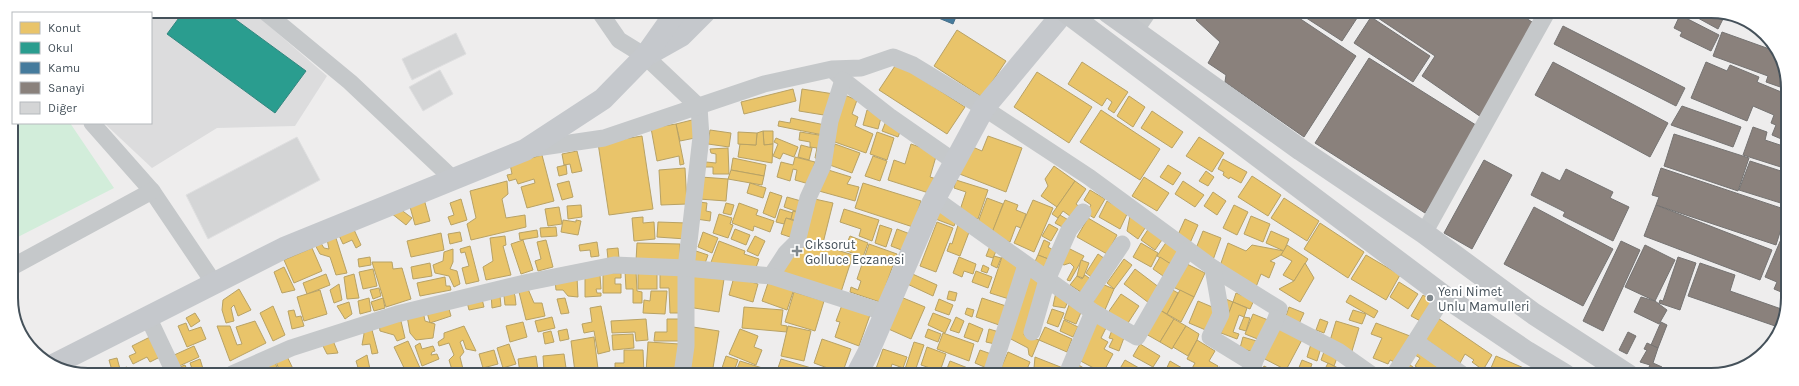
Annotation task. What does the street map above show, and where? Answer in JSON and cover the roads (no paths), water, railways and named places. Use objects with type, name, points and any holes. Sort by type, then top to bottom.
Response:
[{"type":"main road","points":[[1073,18],[1444,296],[1553,368]]},
{"type":"main road","points":[[1117,18],[1301,150],[1424,233],[1534,314],[1617,368]]},
{"type":"street","points":[[272,18],[350,82],[453,179]]},
{"type":"street","points":[[604,18],[619,40],[645,56],[699,107],[701,137],[686,268],[686,346],[683,368]]},
{"type":"street","points":[[59,362],[284,248],[525,150],[603,99],[645,56],[672,18]]},
{"type":"street","points":[[645,56],[682,36],[699,18]]},
{"type":"street","points":[[860,368],[886,313],[935,199],[984,108],[1060,18]]},
{"type":"street","points":[[1135,31],[1144,18]]},
{"type":"street","points":[[1424,233],[1464,164],[1544,18]]},
{"type":"street","points":[[525,150],[604,138],[764,84],[837,74],[893,58],[912,65],[984,108],[1089,177],[1213,268],[1279,309],[1276,319],[1252,368]]},
{"type":"street","points":[[837,74],[889,116],[955,162]]},
{"type":"street","points":[[772,276],[786,253],[797,242],[808,198],[822,165],[837,74]]},
{"type":"street","points":[[93,124],[152,191],[214,283]]},
{"type":"street","points":[[18,264],[152,191]]},
{"type":"street","points":[[935,199],[1047,280],[1088,308],[1137,337],[1188,250]]},
{"type":"street","points":[[1032,332],[1047,280],[1069,230],[1083,212]]},
{"type":"street","points":[[1069,368],[1088,308],[1122,244]]},
{"type":"street","points":[[246,368],[291,348],[397,314],[521,284],[614,264],[686,268],[772,276],[886,313]]},
{"type":"street","points":[[994,368],[1026,265]]},
{"type":"street","points":[[1213,268],[1221,314],[1210,337],[1250,368]]},
{"type":"street","points":[[1399,368],[1444,296]]},
{"type":"street","points":[[148,317],[171,368]]},
{"type":"street","points":[[1276,319],[1338,351],[1362,368]]},
{"type":"street","points":[[1416,342],[1453,368]]},
{"type":"place","name":"Cıksorut Golluce Eczanesi","points":[[797,251]]},
{"type":"place","name":"Yeni Nimet Unlu Mamulleri","points":[[1430,298]]}]
